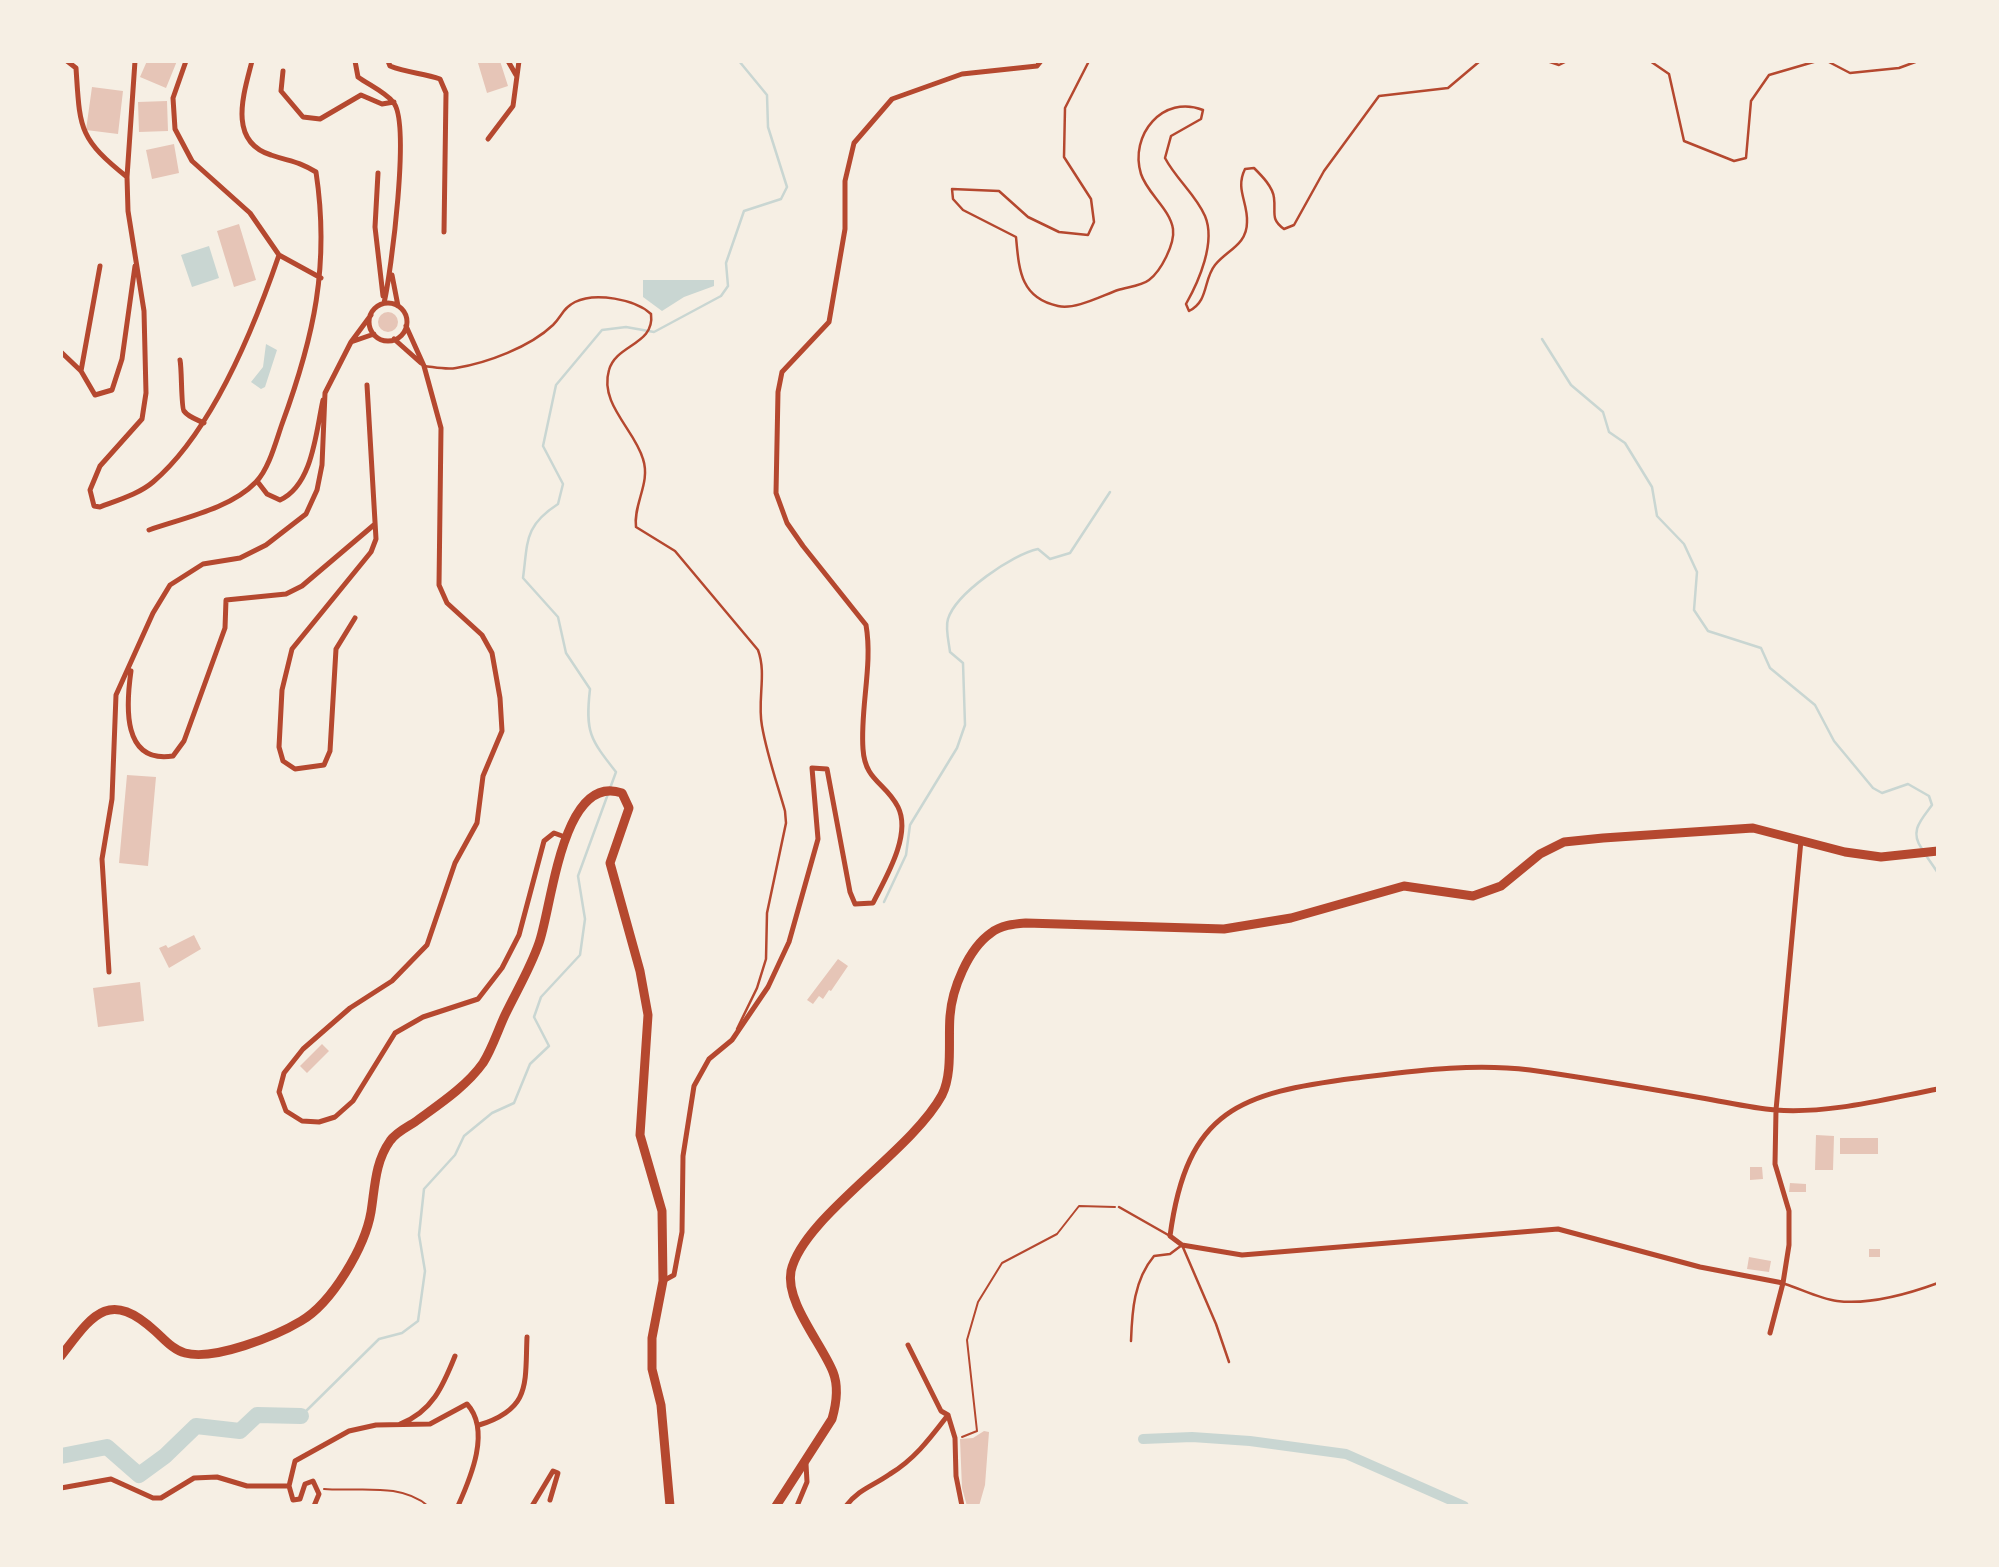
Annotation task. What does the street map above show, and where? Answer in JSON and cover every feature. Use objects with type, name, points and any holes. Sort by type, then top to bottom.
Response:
[{"type":"main road","points":[[61,1356],[87,1321],[112,1309],[136,1313],[174,1348],[186,1354],[208,1353],[271,1337],[304,1320],[334,1289],[354,1256],[370,1215],[376,1169],[390,1139],[448,1098],[482,1063],[530,968],[544,931],[565,837],[588,799],[598,791],[612,790],[622,793],[629,808],[610,863],[640,971],[648,1015],[640,1135],[662,1211],[663,1281],[652,1338],[652,1369],[661,1405],[670,1506]]},
{"type":"main road","points":[[776,1506],[806,1464],[832,1419],[836,1391],[834,1374],[794,1296],[790,1274],[795,1257],[820,1224],[920,1127],[937,1104],[945,1088],[950,1013],[956,987],[969,960],[990,933],[1006,926],[1026,923],[1224,929],[1291,918],[1404,886],[1473,896],[1501,886],[1540,854],[1564,842],[1753,828],[1881,856],[1938,850]]},
{"type":"street","points":[[67,61],[76,68],[79,115],[87,141],[127,177]]},
{"type":"street","points":[[135,61],[127,177],[128,211],[144,311],[146,393],[142,419],[100,466],[90,490],[94,506],[100,507],[154,481],[204,423],[254,317],[279,255]]},
{"type":"street","points":[[186,61],[173,98],[175,130],[192,161],[250,213],[279,255],[321,278]]},
{"type":"street","points":[[149,530],[234,498],[257,481],[273,449],[312,335],[321,278],[323,215],[316,172],[294,159],[269,155],[247,138],[240,121],[253,61]]},
{"type":"street","points":[[257,481],[267,494],[280,500],[295,490],[307,465],[325,393],[351,342],[371,315],[384,303],[391,270],[401,121],[394,102],[358,78],[355,61]]},
{"type":"street","points":[[388,61],[390,66],[406,72],[440,79],[446,93],[444,232]]},
{"type":"street","points":[[508,61],[516,75]]},
{"type":"street","points":[[488,139],[513,106],[519,61]]},
{"type":"street","points":[[663,1281],[674,1275],[682,1232],[683,1156],[694,1086],[709,1059],[732,1040],[775,976],[789,942],[816,857],[818,839],[812,768],[827,769],[850,892],[855,904],[873,904],[898,850],[901,821],[898,807],[865,767],[865,672],[869,641],[866,625],[787,523],[776,493],[778,392],[782,372],[829,322],[845,229],[845,181],[854,143],[892,99],[962,74],[1037,66],[1041,61]]},
{"type":"street","points":[[283,71],[281,91],[303,117],[320,119],[361,95],[382,104],[394,102]]},
{"type":"street","points":[[378,173],[375,227],[384,303]]},
{"type":"street","points":[[61,352],[81,371],[95,395],[112,390],[122,359],[136,260]]},
{"type":"street","points":[[81,371],[100,265]]},
{"type":"street","points":[[391,270],[398,306],[406,315],[406,327],[424,366],[441,428],[439,584],[447,603],[482,635],[492,653],[500,698],[502,731],[483,776],[477,823],[455,863],[427,945],[392,981],[350,1008],[303,1049],[284,1073],[279,1092],[286,1111],[302,1121],[319,1122],[335,1117],[353,1101],[395,1033],[423,1017],[478,999],[502,968],[519,935],[544,841],[554,833],[565,837]]},
{"type":"street","points":[[384,303],[398,306]]},
{"type":"street","points":[[371,315],[369,325],[374,334],[383,341],[400,337],[406,327]]},
{"type":"street","points":[[351,342],[374,334]]},
{"type":"street","points":[[394,339],[424,366]]},
{"type":"street","points":[[180,360],[184,386],[181,408],[185,414],[204,423]]},
{"type":"street","points":[[355,618],[336,649],[330,751],[324,765],[295,769],[284,761],[279,747],[278,724],[282,690],[292,649],[371,552],[376,538],[367,385]]},
{"type":"street","points":[[109,972],[102,859],[112,799],[116,695],[153,613],[170,585],[202,564],[240,558],[266,545],[306,514],[317,490],[322,465],[325,393]]},
{"type":"street","points":[[131,664],[126,706],[134,737],[144,754],[152,758],[173,756],[184,741],[225,628],[226,600],[263,597],[294,590],[374,524]]},
{"type":"street","points":[[1770,1334],[1783,1283],[1790,1224],[1776,1164],[1776,1110],[1801,840]]},
{"type":"street","points":[[1783,1283],[1700,1267],[1558,1229],[1242,1255],[1182,1245],[1170,1236],[1179,1184],[1189,1161],[1219,1120],[1242,1102],[1294,1086],[1465,1066],[1528,1070],[1776,1110],[1842,1107],[1938,1089]]},
{"type":"street","points":[[479,1425],[503,1418],[518,1403],[526,1386],[527,1337]]},
{"type":"street","points":[[908,1345],[941,1411],[948,1415],[955,1437],[956,1476],[962,1506]]},
{"type":"street","points":[[397,1425],[418,1417],[442,1389],[454,1356]]},
{"type":"street","points":[[314,1506],[319,1494],[313,1481],[308,1482],[300,1499],[293,1500],[289,1486],[295,1461],[349,1431],[430,1424],[467,1404],[476,1414],[479,1425],[473,1463],[458,1506]]},
{"type":"street","points":[[846,1506],[862,1488],[889,1476],[921,1450],[948,1415]]},
{"type":"street","points":[[797,1506],[807,1482],[806,1464]]},
{"type":"street","points":[[532,1506],[554,1471],[558,1473],[550,1500]]},
{"type":"street","points":[[61,1488],[111,1479],[153,1498],[161,1498],[194,1478],[218,1477],[247,1486],[289,1486]]},
{"type":"lane","points":[[1089,61],[1065,108],[1064,157],[1091,199],[1094,222],[1088,235],[1059,232],[1028,217],[999,191],[952,188],[953,199],[963,210],[1016,237],[1020,276],[1041,302],[1065,308],[1149,280],[1170,250],[1173,228],[1141,175],[1141,143],[1157,115],[1167,108],[1194,107],[1203,110],[1201,119],[1171,136],[1165,158],[1205,215],[1209,232],[1198,279],[1186,304],[1189,311],[1204,297],[1215,265],[1241,241],[1248,223],[1239,181],[1245,169],[1254,168],[1266,181],[1274,198],[1272,213],[1276,224],[1284,229],[1294,225],[1324,171],[1379,96],[1448,88],[1480,61]]},
{"type":"lane","points":[[1547,61],[1559,65],[1567,61]]},
{"type":"lane","points":[[1650,61],[1669,74],[1684,141],[1734,161],[1746,158],[1751,101],[1769,75],[1817,61]]},
{"type":"lane","points":[[1827,61],[1850,73],[1899,68],[1917,61]]},
{"type":"lane","points":[[424,366],[453,369],[484,362],[530,341],[555,324],[562,310],[578,300],[628,300],[651,314],[652,323],[645,338],[624,350],[609,370],[609,396],[643,458],[646,479],[634,514],[636,527],[675,551],[758,650],[764,666],[759,701],[762,727],[785,811],[786,823],[767,913],[766,959],[757,988],[732,1040]]},
{"type":"lane","points":[[1119,1207],[1170,1236]]},
{"type":"lane","points":[[1131,1341],[1132,1310],[1143,1269],[1154,1256],[1170,1254],[1182,1245],[1216,1324],[1229,1362]]},
{"type":"lane","points":[[1783,1283],[1835,1301],[1856,1301],[1916,1291],[1938,1283]]},
{"type":"path","points":[[955,1437],[977,1431],[967,1340],[978,1302],[1002,1263],[1057,1234],[1079,1206],[1119,1207]]},
{"type":"path","points":[[317,1488],[400,1491],[419,1498],[428,1506]]},
{"type":"shaded area","points":[[209,246],[219,278],[192,287],[181,255]]},
{"type":"shaded area","points":[[643,280],[714,280],[714,286],[684,297],[662,311],[643,297]]},
{"type":"shaded area","points":[[266,344],[277,350],[265,387],[261,389],[251,382],[263,367]]},
{"type":"building","points":[[147,61],[177,61],[166,88],[140,77]]},
{"type":"building","points":[[500,61],[508,86],[487,93],[478,63]]},
{"type":"building","points":[[92,87],[123,91],[118,134],[86,130]]},
{"type":"building","points":[[167,101],[168,131],[139,132],[138,102]]},
{"type":"building","points":[[174,144],[179,173],[152,179],[146,150]]},
{"type":"building","points":[[239,224],[256,280],[234,287],[217,231]]},
{"type":"building","points":[[388,312],[395,315],[398,322],[395,329],[388,332],[381,329],[378,322],[381,315]]},
{"type":"building","points":[[127,775],[156,777],[148,866],[119,863]]},
{"type":"building","points":[[194,935],[201,949],[169,968],[159,948],[166,945],[168,948]]},
{"type":"building","points":[[838,959],[848,966],[831,991],[829,990],[823,999],[819,996],[813,1004],[807,1000]]},
{"type":"building","points":[[140,982],[144,1021],[98,1027],[93,988]]},
{"type":"building","points":[[322,1044],[329,1051],[307,1073],[300,1066]]},
{"type":"building","points":[[1816,1135],[1834,1136],[1833,1170],[1815,1170]]},
{"type":"building","points":[[1840,1138],[1878,1138],[1878,1154],[1840,1154]]},
{"type":"building","points":[[1750,1167],[1762,1167],[1763,1179],[1750,1180]]},
{"type":"building","points":[[1790,1183],[1806,1184],[1806,1192],[1789,1192]]},
{"type":"building","points":[[1869,1249],[1880,1249],[1880,1257],[1869,1257]]},
{"type":"building","points":[[1749,1257],[1771,1261],[1769,1272],[1747,1269]]},
{"type":"building","points":[[984,1431],[989,1432],[985,1485],[979,1506],[967,1506],[962,1488],[960,1439],[973,1438]]},
{"type":"waterway","points":[[301,1416],[379,1339],[402,1333],[418,1321],[425,1271],[419,1235],[424,1189],[455,1155],[464,1136],[492,1113],[514,1103],[530,1064],[549,1046],[534,1017],[541,997],[580,955],[585,919],[578,876],[616,772],[591,734],[588,715],[590,689],[566,653],[558,617],[523,578],[527,544],[533,527],[558,504],[563,484],[543,446],[556,385],[602,330],[626,327],[654,332],[721,296],[728,286],[726,263],[744,211],[781,199],[787,187],[768,127],[767,95],[739,61]]},
{"type":"waterway","points":[[1542,339],[1571,385],[1603,412],[1609,432],[1625,443],[1652,487],[1657,516],[1684,544],[1697,572],[1694,610],[1708,631],[1761,648],[1770,668],[1815,705],[1834,741],[1873,788],[1882,793],[1908,784],[1929,796],[1932,805],[1917,831],[1918,843],[1922,849]]},
{"type":"waterway","points":[[884,902],[906,855],[910,825],[957,748],[965,725],[963,663],[950,652],[948,636],[947,623],[953,609],[987,576],[1027,552],[1038,549],[1050,559],[1070,553],[1110,492]]},
{"type":"waterway","points":[[1925,854],[1938,873]]},
{"type":"waterway","points":[[61,1456],[107,1447],[139,1475],[165,1456],[196,1426],[240,1431],[257,1415],[301,1416]]},
{"type":"waterway","points":[[1143,1439],[1192,1437],[1250,1441],[1346,1454],[1464,1506]]}]
